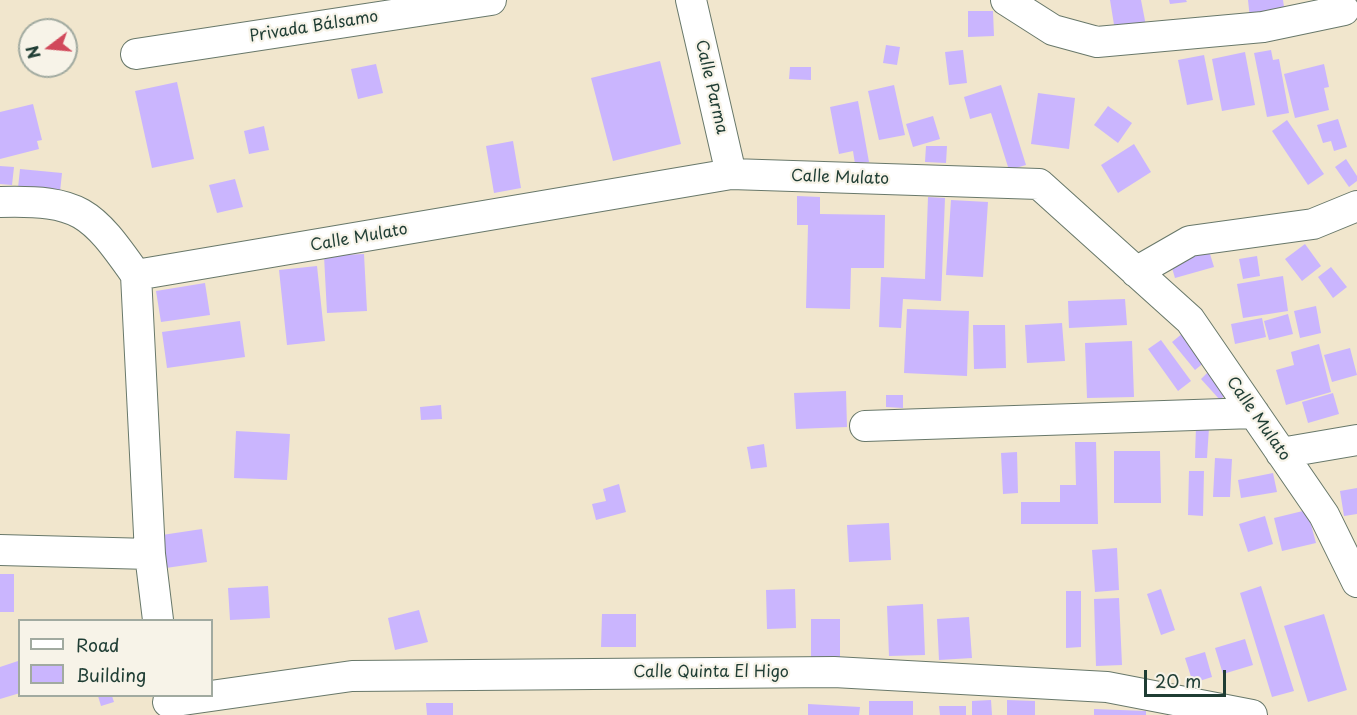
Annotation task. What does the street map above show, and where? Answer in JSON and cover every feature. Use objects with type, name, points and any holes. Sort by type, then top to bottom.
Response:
[{"type":"street","name":"Privada Bálsamo","points":[[136,54],[319,13],[491,0]]},
{"type":"street","name":"Calle Parma","points":[[691,0],[731,174]]},
{"type":"street","points":[[1006,0],[1053,30],[1097,42],[1263,27],[1344,10]]},
{"type":"street","name":"Calle Mulato","points":[[136,276],[731,174],[1039,184],[1190,320],[1324,515],[1357,582]]},
{"type":"street","points":[[0,202],[45,201],[80,212],[106,233],[136,276],[150,554],[158,619]]},
{"type":"street","points":[[1136,272],[1190,241],[1313,224],[1357,206]]},
{"type":"street","points":[[865,426],[1254,413]]},
{"type":"street","points":[[1281,453],[1357,441]]},
{"type":"street","points":[[0,550],[150,554]]},
{"type":"street","name":"Calle Quinta El Higo","points":[[168,704],[352,676],[834,672],[1107,687],[1252,715]]},
{"type":"building","points":[[1110,0],[1141,0],[1147,31],[1116,37]]},
{"type":"building","points":[[1169,0],[1186,0],[1187,2],[1170,4]]},
{"type":"building","points":[[1248,0],[1283,0],[1285,14],[1250,19]]},
{"type":"building","points":[[968,11],[993,11],[994,36],[968,37]]},
{"type":"building","points":[[886,45],[900,47],[897,65],[883,63]]},
{"type":"building","points":[[963,50],[967,83],[949,85],[945,52]]},
{"type":"building","points":[[1271,50],[1273,60],[1279,59],[1289,113],[1267,117],[1254,53]]},
{"type":"building","points":[[1245,52],[1255,105],[1222,111],[1212,59]]},
{"type":"building","points":[[1204,55],[1213,100],[1187,105],[1178,60]]},
{"type":"building","points":[[660,61],[681,144],[613,161],[591,78]]},
{"type":"building","points":[[376,64],[383,93],[358,99],[351,69]]},
{"type":"building","points":[[1324,64],[1329,87],[1324,88],[1329,110],[1295,118],[1284,74]]},
{"type":"building","points":[[790,67],[811,67],[811,80],[789,79]]},
{"type":"building","points":[[177,82],[194,159],[152,168],[135,91]]},
{"type":"building","points":[[894,85],[905,135],[879,140],[868,91]]},
{"type":"building","points":[[1001,85],[1026,165],[1009,170],[991,113],[970,119],[964,97]]},
{"type":"building","points":[[1038,93],[1075,98],[1069,149],[1031,144]]},
{"type":"building","points":[[858,101],[869,162],[855,164],[853,151],[839,154],[830,107]]},
{"type":"building","points":[[33,104],[42,140],[37,141],[39,149],[0,159],[0,112]]},
{"type":"building","points":[[1108,106],[1132,123],[1118,143],[1094,125]]},
{"type":"building","points":[[933,116],[940,139],[913,147],[906,124]]},
{"type":"building","points":[[1338,119],[1347,147],[1334,151],[1331,141],[1323,143],[1317,125]]},
{"type":"building","points":[[1287,120],[1324,174],[1308,185],[1272,131]]},
{"type":"building","points":[[264,126],[269,150],[249,154],[244,131]]},
{"type":"building","points":[[513,141],[521,188],[494,193],[486,146]]},
{"type":"building","points":[[1134,144],[1151,172],[1118,193],[1101,165]]},
{"type":"building","points":[[926,146],[947,146],[946,163],[925,162]]},
{"type":"building","points":[[1346,159],[1357,176],[1357,181],[1349,187],[1335,167]]},
{"type":"building","points":[[0,166],[14,167],[12,185],[0,184]]},
{"type":"building","points":[[20,169],[62,173],[60,192],[18,188]]},
{"type":"building","points":[[235,179],[243,207],[217,213],[209,185]]},
{"type":"building","points":[[797,196],[820,197],[820,214],[885,215],[884,268],[851,268],[850,309],[806,308],[808,225],[797,225]]},
{"type":"building","points":[[928,197],[945,198],[941,301],[903,299],[901,328],[879,327],[881,277],[925,279]]},
{"type":"building","points":[[951,200],[988,202],[983,277],[946,275]]},
{"type":"building","points":[[1305,244],[1321,266],[1302,281],[1285,259]]},
{"type":"building","points":[[1224,251],[1210,254],[1214,267],[1175,278],[1169,258]]},
{"type":"building","points":[[364,254],[367,311],[327,313],[324,256]]},
{"type":"building","points":[[1257,256],[1260,276],[1243,279],[1239,259]]},
{"type":"building","points":[[317,266],[325,341],[287,345],[279,270]]},
{"type":"building","points":[[1331,267],[1347,287],[1333,298],[1318,277]]},
{"type":"building","points":[[1283,276],[1288,311],[1243,318],[1237,284]]},
{"type":"building","points":[[205,283],[210,315],[161,322],[156,291]]},
{"type":"building","points":[[1125,299],[1127,325],[1069,328],[1068,301]]},
{"type":"building","points":[[1316,306],[1321,333],[1300,338],[1294,311]]},
{"type":"building","points":[[907,309],[969,311],[967,376],[904,373]]},
{"type":"building","points":[[1288,314],[1293,334],[1269,340],[1264,321]]},
{"type":"building","points":[[1262,318],[1266,337],[1235,344],[1231,324]]},
{"type":"building","points":[[240,321],[245,357],[167,368],[162,332]]},
{"type":"building","points":[[1062,323],[1065,361],[1027,363],[1025,325]]},
{"type":"building","points":[[973,325],[1005,325],[1006,368],[974,369]]},
{"type":"building","points":[[1183,333],[1206,361],[1195,370],[1172,342]]},
{"type":"building","points":[[1161,340],[1191,381],[1178,391],[1148,349]]},
{"type":"building","points":[[1132,341],[1134,397],[1087,398],[1085,343]]},
{"type":"building","points":[[1319,344],[1331,392],[1286,405],[1276,370],[1294,365],[1291,352]]},
{"type":"building","points":[[1350,348],[1357,375],[1332,382],[1324,355]]},
{"type":"building","points":[[1212,368],[1231,389],[1220,400],[1201,379]]},
{"type":"building","points":[[846,391],[847,427],[796,429],[794,393]]},
{"type":"building","points":[[1333,393],[1339,414],[1308,423],[1302,402]]},
{"type":"building","points":[[886,395],[903,395],[903,408],[886,407]]},
{"type":"building","points":[[441,405],[442,419],[421,420],[420,407]]},
{"type":"building","points":[[1196,427],[1209,428],[1207,458],[1195,458]]},
{"type":"building","points":[[236,431],[290,434],[287,480],[234,478]]},
{"type":"building","points":[[1075,442],[1096,442],[1098,524],[1021,524],[1021,502],[1060,502],[1060,485],[1076,485]]},
{"type":"building","points":[[764,444],[767,467],[751,469],[747,447]]},
{"type":"building","points":[[1114,451],[1160,451],[1161,503],[1114,503]]},
{"type":"building","points":[[1017,452],[1018,493],[1003,494],[1001,453]]},
{"type":"building","points":[[1215,458],[1232,459],[1230,497],[1213,497]]},
{"type":"building","points":[[1189,471],[1204,471],[1203,516],[1188,515]]},
{"type":"building","points":[[1273,473],[1277,492],[1241,498],[1238,480]]},
{"type":"building","points":[[619,484],[626,512],[596,520],[592,504],[606,501],[603,489]]},
{"type":"building","points":[[1357,488],[1357,514],[1344,516],[1340,491]]},
{"type":"building","points":[[1307,510],[1316,543],[1282,551],[1274,518]]},
{"type":"building","points":[[1265,516],[1273,544],[1248,552],[1239,524]]},
{"type":"building","points":[[889,523],[891,560],[849,562],[847,525]]},
{"type":"building","points":[[202,529],[207,562],[166,568],[162,535]]},
{"type":"building","points":[[1117,548],[1119,590],[1095,592],[1092,550]]},
{"type":"building","points":[[0,574],[14,574],[14,612],[0,612]]},
{"type":"building","points":[[268,586],[270,618],[230,620],[228,588]]},
{"type":"building","points":[[1261,586],[1294,691],[1272,697],[1240,593]]},
{"type":"building","points":[[795,589],[796,628],[767,629],[766,590]]},
{"type":"building","points":[[1161,589],[1175,630],[1161,635],[1147,594]]},
{"type":"building","points":[[1066,591],[1081,591],[1081,647],[1066,648]]},
{"type":"building","points":[[1119,598],[1122,665],[1096,666],[1094,599]]},
{"type":"building","points":[[923,604],[925,655],[889,656],[887,606]]},
{"type":"building","points":[[419,610],[428,642],[395,650],[388,618]]},
{"type":"building","points":[[602,614],[636,614],[636,647],[601,647]]},
{"type":"building","points":[[1324,614],[1347,690],[1308,702],[1284,626]]},
{"type":"building","points":[[969,617],[972,658],[939,660],[937,619]]},
{"type":"building","points":[[811,619],[840,619],[840,657],[811,658]]},
{"type":"building","points":[[1245,639],[1253,665],[1223,674],[1215,648]]},
{"type":"building","points":[[1205,652],[1212,677],[1193,683],[1185,658]]},
{"type":"building","points":[[18,661],[18,694],[0,699],[0,667]]},
{"type":"building","points":[[98,697],[112,697],[114,702],[101,706]]},
{"type":"building","points":[[991,700],[992,715],[972,715],[972,701]]},
{"type":"building","points":[[1007,700],[1035,701],[1035,715],[1007,715]]},
{"type":"building","points":[[869,701],[913,701],[913,715],[869,715]]},
{"type":"building","points":[[426,703],[453,703],[453,715],[427,715]]},
{"type":"building","points":[[808,704],[860,707],[859,715],[808,715]]},
{"type":"building","points":[[939,706],[966,706],[966,715],[940,715]]},
{"type":"building","points":[[1094,709],[1146,711],[1146,715],[1094,715]]}]
